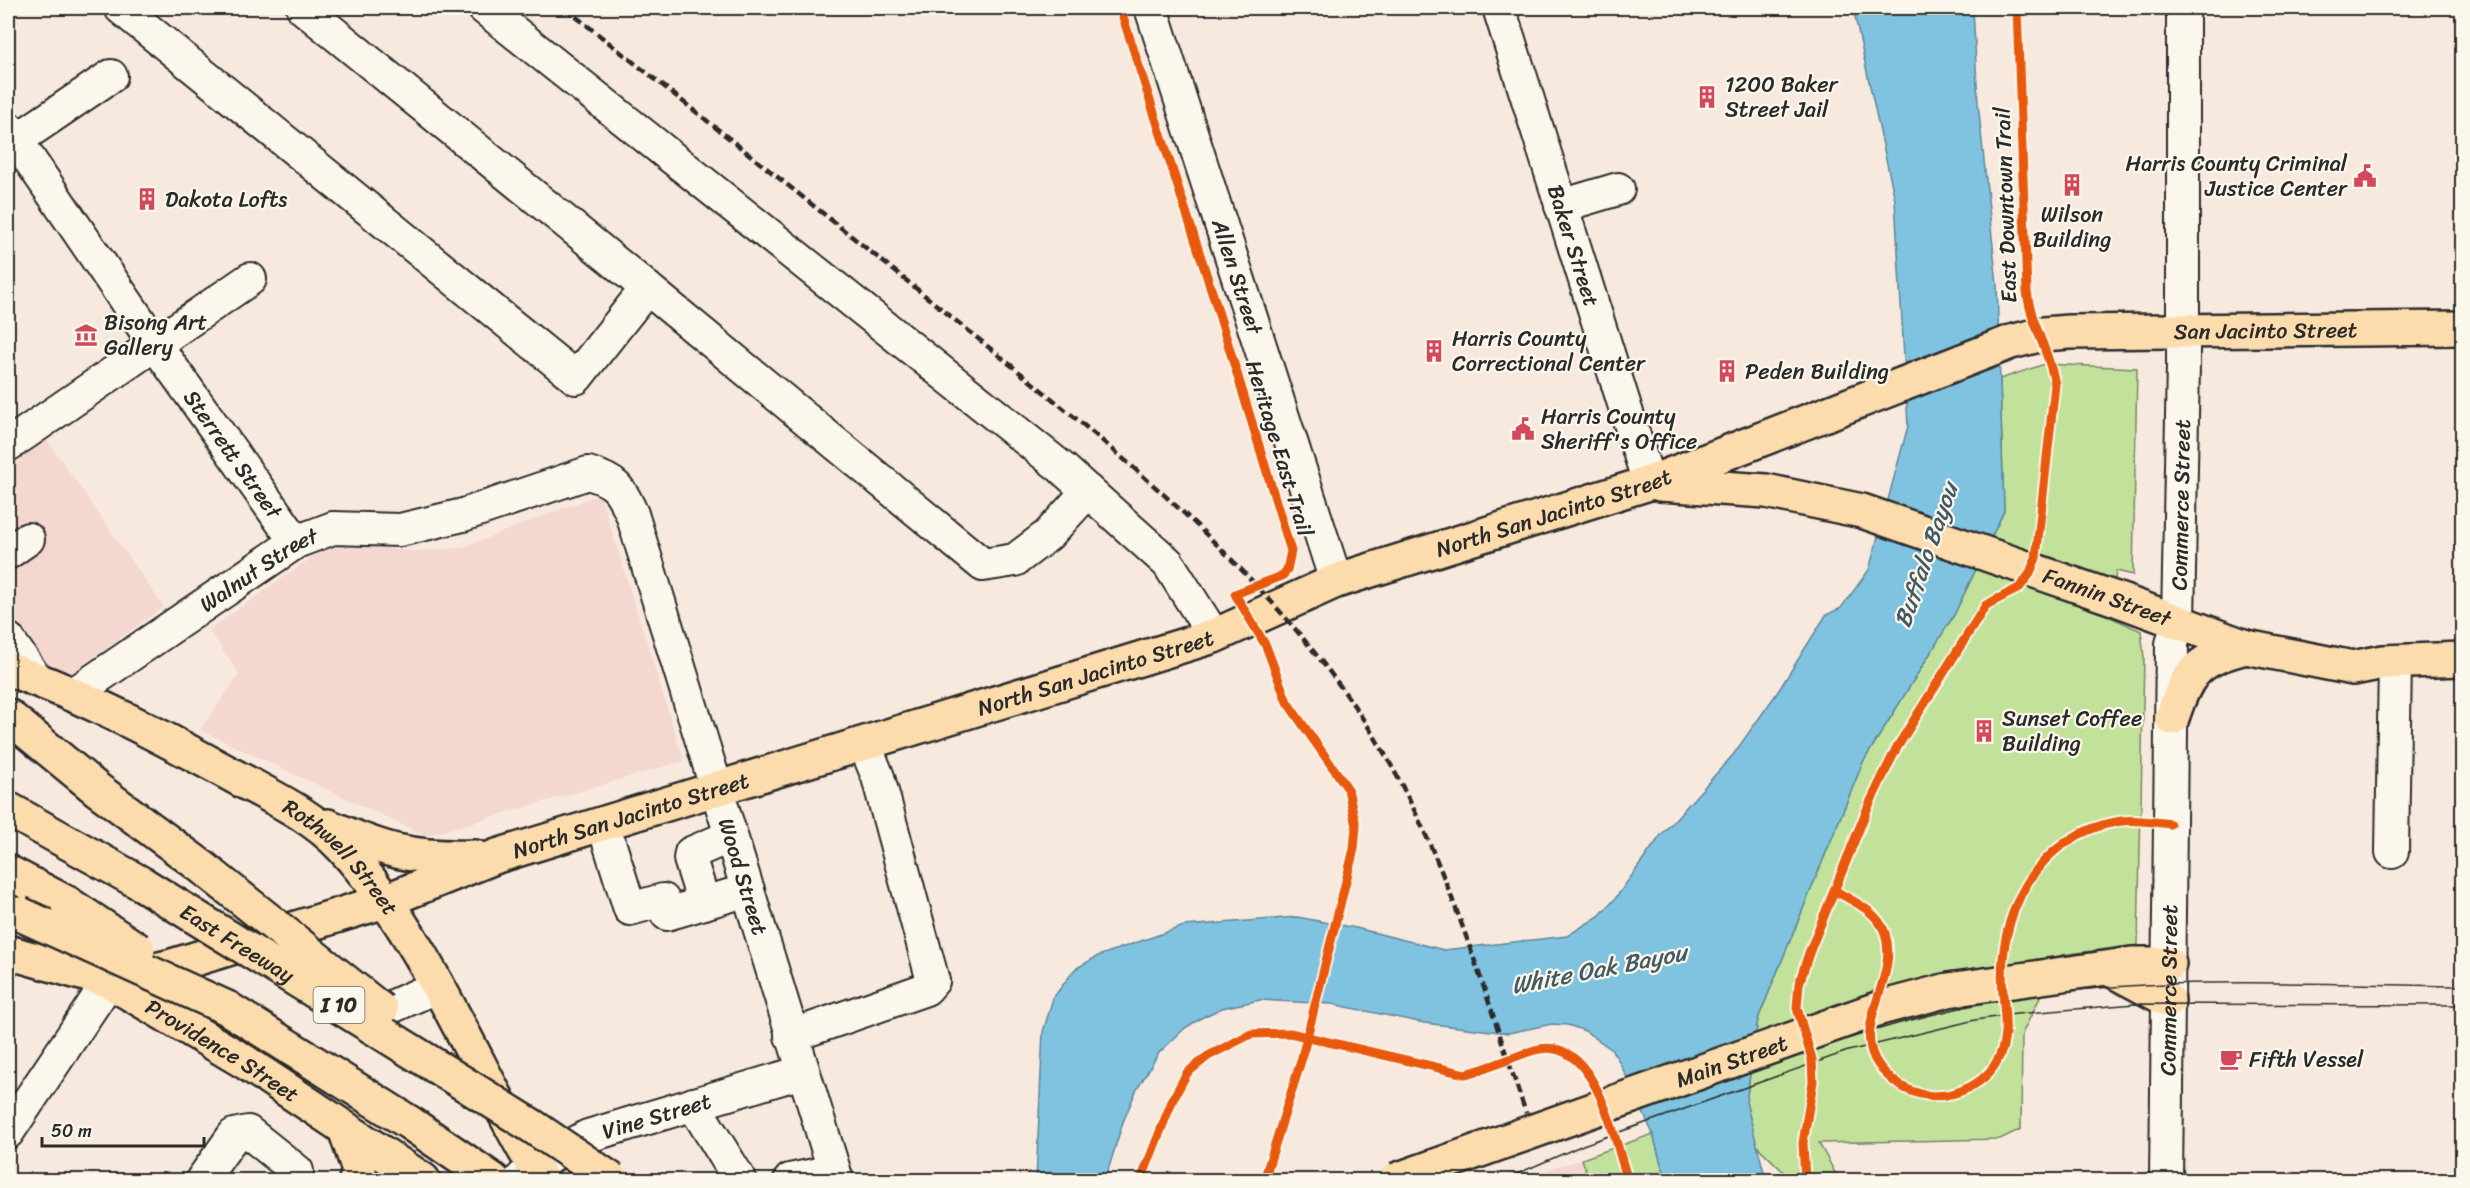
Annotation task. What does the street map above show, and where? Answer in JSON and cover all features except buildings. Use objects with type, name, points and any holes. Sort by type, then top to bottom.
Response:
[{"type":"main road","name":"San Jacinto Street","points":[[2068,332],[2463,328]]},
{"type":"main road","name":"North San Jacinto Street","points":[[453,865],[497,856],[716,788],[865,745],[1214,636],[1336,581],[1649,483],[2011,342],[2043,334],[2068,332]]},
{"type":"main road","name":"Fannin Street","points":[[1649,483],[1766,491],[1862,511],[2116,599],[2246,647],[2353,668],[2395,661],[2463,659]]},
{"type":"main road","points":[[2172,718],[2181,689],[2192,671],[2211,657],[2246,647]]},
{"type":"main road","name":"Rothwell Street","points":[[22,674],[177,745],[305,815],[341,846],[385,901],[438,986],[532,1176]]},
{"type":"main road","points":[[8,716],[98,790],[202,867],[532,1126]]},
{"type":"main road","name":"East Freeway","points":[[8,809],[144,885],[532,1126],[612,1180]]},
{"type":"main road","points":[[305,815],[386,850],[435,858],[453,865]]},
{"type":"main road","points":[[109,981],[172,966],[385,901],[453,865]]},
{"type":"main road","name":"I 10","points":[[8,872],[67,903],[227,1008],[410,1123],[493,1180]]},
{"type":"main road","points":[[14,911],[227,1008]]},
{"type":"main road","name":"Providence Street","points":[[8,952],[109,981],[245,1062],[423,1180]]},
{"type":"main road","name":"Main Street","points":[[1396,1180],[1880,1008],[1948,990],[2132,964],[2169,964]]},
{"type":"main road","points":[[2104,969],[2168,1000]]},
{"type":"main road","points":[[345,1129],[359,1170],[356,1180]]},
{"type":"street","points":[[121,8],[576,378],[647,288]]},
{"type":"street","points":[[303,8],[983,565],[1015,560],[1048,535],[1088,491]]},
{"type":"street","points":[[484,8],[1088,491],[1168,563],[1214,636]]},
{"type":"street","name":"Allen Street","points":[[1151,8],[1336,581]]},
{"type":"street","name":"Baker Street","points":[[1499,8],[1649,483]]},
{"type":"street","name":"Commerce Street","points":[[2166,1180],[2172,644],[2178,621],[2183,330],[2183,8]]},
{"type":"street","points":[[10,138],[111,76]]},
{"type":"street","name":"Sterrett Street","points":[[10,138],[297,542]]},
{"type":"street","points":[[1561,206],[1618,189]]},
{"type":"street","points":[[8,445],[250,279]]},
{"type":"street","name":"Walnut Street","points":[[72,695],[297,542],[333,528],[400,530],[463,515],[588,473],[607,478]]},
{"type":"street","name":"Wood Street","points":[[607,478],[620,488],[632,514],[835,1176]]},
{"type":"street","points":[[8,639],[22,674]]},
{"type":"street","points":[[2392,852],[2395,661]]},
{"type":"street","points":[[791,1036],[926,989],[933,981],[878,777],[865,745]]},
{"type":"street","points":[[603,823],[630,909],[663,900],[667,914],[748,890]]},
{"type":"street","points":[[704,903],[690,860],[691,853],[731,836]]},
{"type":"street","points":[[8,1132],[109,981]]},
{"type":"street","points":[[371,1017],[438,986]]},
{"type":"street","name":"Vine Street","points":[[532,1176],[588,1136],[802,1072]]},
{"type":"street","points":[[693,1104],[740,1180]]},
{"type":"street","points":[[202,1180],[234,1135],[248,1132],[297,1171]]},
{"type":"street","points":[[790,1180],[835,1176]]},
{"type":"shaded area","points":[[47,440],[164,607],[66,677],[36,657],[8,615],[8,468]]},
{"type":"shaded area","points":[[600,494],[684,761],[426,836],[200,730],[239,674],[209,630],[326,547],[349,545],[415,551],[461,548]]},
{"type":"shaded area","points":[[1582,1159],[1589,1180],[1512,1180]]},
{"type":"green space","points":[[2045,364],[2137,368],[2133,575],[2116,571],[2110,617],[2141,631],[2144,657],[2138,945],[2061,955],[2022,1034],[2021,1129],[2000,1139],[1819,1143],[1839,1180],[1792,1180],[1755,1144],[1746,1102],[1758,1019],[1863,762],[1954,615],[2004,511],[2000,379]]},
{"type":"green space","points":[[1653,1134],[1662,1167],[1669,1180],[1589,1180],[1582,1159]]},
{"type":"water","points":[[1853,8],[1973,8],[1978,103],[1997,285],[2004,511],[1954,615],[1863,762],[1758,1019],[1746,1102],[1766,1180],[1669,1180],[1662,1167],[1653,1134],[1619,1061],[1611,1049],[1585,1031],[1568,1025],[1552,1024],[1508,1033],[1424,1023],[1332,1004],[1260,1000],[1222,1008],[1203,1017],[1185,1028],[1158,1054],[1136,1091],[1123,1122],[1105,1180],[1036,1180],[1043,1032],[1053,998],[1075,969],[1098,956],[1184,926],[1297,917],[1356,928],[1444,950],[1567,936],[1599,916],[1615,899],[1661,835],[1733,755],[1777,693],[1826,615],[1841,608],[1869,570],[1908,426],[1895,200]]},
{"type":"tram line","points":[[1445,1180],[1807,1052],[1906,1021],[1974,1005],[2095,988],[2156,984],[2279,983],[2462,986]]},
{"type":"tram line","points":[[1503,1180],[1583,1145],[1848,1051],[1975,1020],[2016,1014],[2135,1004],[2462,1005]]},
{"type":"railway","points":[[565,8],[1077,419],[1186,516],[1238,566],[1287,620],[1333,676],[1374,736],[1422,826],[1460,920],[1526,1113]]},
{"type":"cycle path","name":"Heritage East Trail","points":[[1120,8],[1214,298],[1291,551],[1287,570],[1282,576],[1235,594],[1266,646],[1287,702],[1348,789],[1356,826],[1354,849],[1301,1061],[1264,1180]]},
{"type":"cycle path","name":"East Downtown Trail","points":[[1805,1180],[1803,1143],[1813,1082],[1812,1059],[1797,1008],[1799,984],[1809,953],[1868,807],[1896,749],[1986,605],[2019,588],[2029,575],[2036,558],[2055,385],[2053,373],[2032,316],[2027,292],[2017,8]]},
{"type":"cycle path","points":[[1834,890],[1871,913],[1882,925],[1885,933],[1888,953],[1885,973],[1870,1031],[1871,1049],[1879,1067],[1898,1084],[1911,1091],[1933,1096],[1948,1095],[1974,1085],[1994,1067],[2001,1053],[2005,1028],[2003,964],[2007,935],[2015,908],[2027,883],[2044,861],[2066,842],[2091,829],[2127,820],[2170,824]]},
{"type":"cycle path","points":[[1141,1180],[1173,1099],[1187,1073],[1208,1056],[1251,1034],[1290,1033],[1465,1074],[1535,1050],[1556,1049],[1573,1058],[1588,1073],[1609,1117],[1628,1180]]},
{"type":"place","name":"1200 Baker Street Jail","points":[[1707,97]]},
{"type":"place","name":"Harris County Criminal Justice Center","points":[[2365,176]]},
{"type":"place","name":"Wilson Building","points":[[2072,185]]},
{"type":"place","name":"Dakota Lofts","points":[[147,199]]},
{"type":"place","name":"Bisong Art Gallery","points":[[86,335]]},
{"type":"place","name":"Harris County Correctional Center","points":[[1434,351]]},
{"type":"place","name":"Peden Building","points":[[1727,371]]},
{"type":"place","name":"Harris County Sheriff's Office","points":[[1523,429]]},
{"type":"place","name":"Sunset Coffee Building","points":[[1984,731]]},
{"type":"place","name":"Fifth Vessel","points":[[2231,1059]]},
{"type":"water label","name":"Buffalo Bayou","points":[[1926,555]]},
{"type":"water label","name":"White Oak Bayou","points":[[1599,969]]}]
